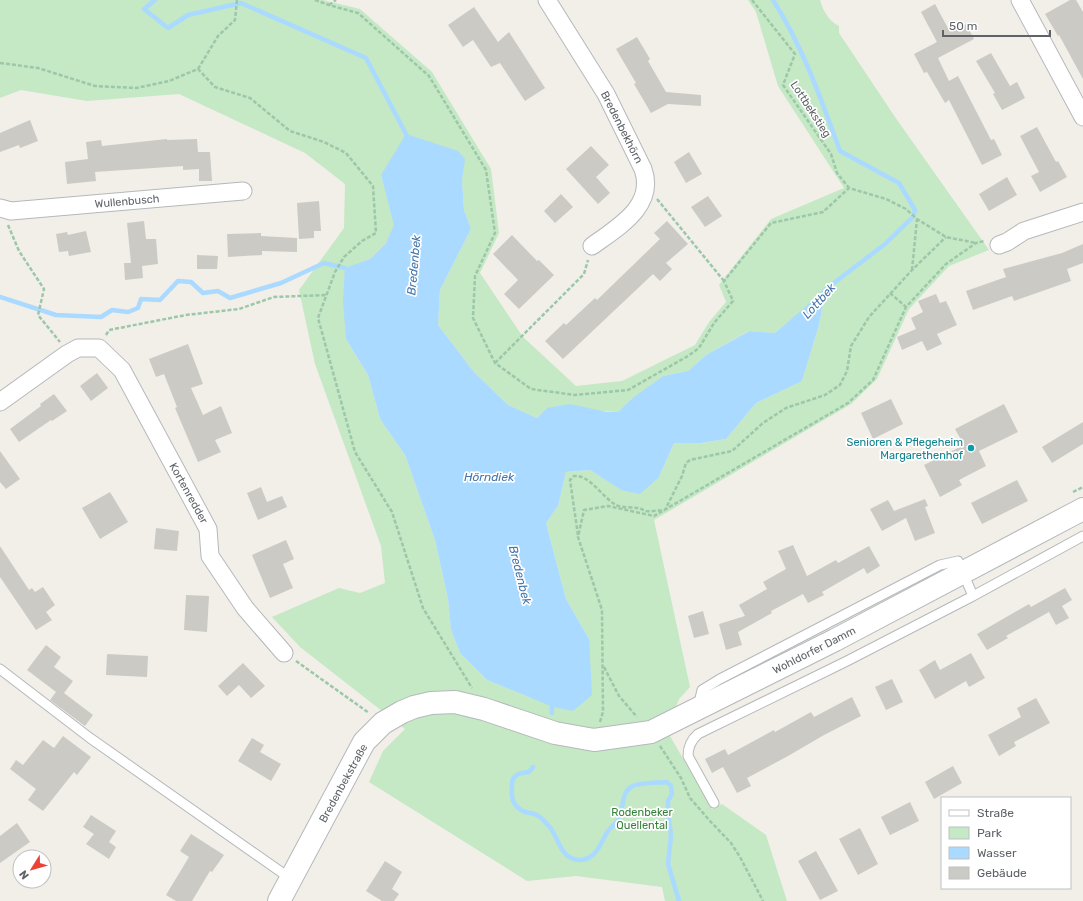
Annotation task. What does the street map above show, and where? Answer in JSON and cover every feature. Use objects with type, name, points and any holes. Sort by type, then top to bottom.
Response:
[{"type":"street","name":"Bredenbekhörn","points":[[547,0],[606,94],[647,178],[647,187]]},
{"type":"street","points":[[1020,0],[1083,117]]},
{"type":"street","points":[[592,246],[625,221],[637,209],[643,199],[647,187]]},
{"type":"street","name":"Wullenbusch","points":[[6,210],[243,191]]},
{"type":"street","points":[[995,242],[1007,242],[1024,231],[1083,212]]},
{"type":"street","points":[[0,402],[67,354],[78,348],[99,348]]},
{"type":"street","name":"Kortenredder","points":[[99,348],[122,370],[208,529],[210,556],[245,608],[284,653]]},
{"type":"street","name":"Wohldorfer Damm","points":[[532,727],[594,740],[651,732],[697,710],[963,573],[1083,509]]},
{"type":"street","name":"Bredenbekstraße","points":[[279,901],[364,742],[383,723],[414,707],[431,703],[455,702],[484,709],[532,727]]},
{"type":"lane","points":[[714,803],[688,756],[688,750],[693,738],[698,734],[846,662],[973,596],[1083,536]]},
{"type":"lane","points":[[963,573],[973,596]]},
{"type":"lane","points":[[0,669],[90,738],[291,879]]},
{"type":"path","points":[[0,63],[38,68],[95,86],[136,88],[169,81],[198,69],[218,36],[234,20],[237,0]]},
{"type":"path","points":[[329,5],[336,0]]},
{"type":"path","name":"Lottbekstieg","points":[[752,0],[795,54],[783,85],[831,154],[837,173],[849,188]]},
{"type":"path","points":[[198,69],[215,87],[250,98],[290,131],[324,142],[346,153],[373,186],[376,233],[362,241],[344,257],[335,272],[318,318],[355,452],[392,512],[423,608],[465,675],[484,709]]},
{"type":"path","points":[[647,187],[724,281]]},
{"type":"path","points":[[906,209],[917,219],[946,237],[976,244],[995,242]]},
{"type":"path","points":[[6,210],[8,226],[19,251],[44,289],[38,315],[62,345],[67,354]]},
{"type":"path","points":[[912,270],[917,219]]},
{"type":"path","points":[[665,510],[682,476],[686,463],[690,460],[732,451],[763,422],[786,408],[825,395],[840,385],[846,370],[852,346],[869,316],[912,270],[946,237]]},
{"type":"path","points":[[578,537],[584,510],[608,506],[654,516],[848,403],[873,380],[906,306],[946,264],[976,244]]},
{"type":"path","points":[[495,363],[584,274],[592,246]]},
{"type":"path","points":[[890,293],[906,306]]},
{"type":"path","points":[[99,348],[109,330],[186,315],[239,309],[274,297],[326,295]]},
{"type":"path","points":[[594,740],[603,712],[602,610],[578,537],[570,480],[574,476],[578,475],[585,478],[606,498],[618,506],[639,508],[647,511],[665,510]]},
{"type":"path","points":[[284,653],[383,723]]},
{"type":"path","points":[[603,665],[619,696],[651,732],[681,778],[690,798],[731,843],[740,856],[764,901]]},
{"type":"green space","name":"Rodenbeker Quellental","points":[[0,0],[323,0],[360,9],[432,72],[491,169],[499,233],[480,273],[523,337],[576,386],[622,381],[695,345],[709,322],[726,302],[719,285],[771,219],[844,188],[778,86],[756,12],[748,0],[820,0],[827,15],[839,26],[839,33],[895,117],[989,250],[949,266],[909,309],[877,379],[851,404],[654,520],[690,687],[679,699],[672,716],[670,736],[712,809],[722,804],[766,835],[787,901],[665,901],[662,887],[576,876],[527,881],[369,782],[383,751],[405,729],[300,647],[272,617],[339,588],[360,593],[385,583],[381,546],[315,364],[299,290],[344,228],[345,184],[305,153],[179,94],[87,101],[21,90],[0,98]],"holes":[[[464,159],[462,180],[464,210],[471,229],[440,290],[438,325],[474,372],[508,405],[537,418],[547,408],[618,412],[663,376],[688,371],[706,355],[748,331],[775,333],[826,290],[819,325],[802,381],[756,403],[726,439],[701,443],[674,443],[659,477],[621,490],[590,470],[566,472],[558,506],[546,523],[566,599],[589,639],[531,698],[487,680],[460,653],[451,630],[448,599],[435,540],[405,455],[380,419],[368,375],[346,339],[345,269],[370,259],[386,243],[395,225],[381,175]]]},
{"type":"water","name":"Hörndiek","points":[[406,134],[458,151],[465,159],[462,180],[464,210],[471,229],[440,290],[438,325],[474,372],[508,405],[537,418],[547,408],[570,404],[607,412],[618,412],[634,397],[663,376],[688,371],[706,355],[749,331],[775,333],[826,289],[819,325],[802,381],[756,403],[726,439],[701,443],[674,443],[659,477],[640,494],[621,490],[590,470],[566,472],[558,506],[546,523],[566,599],[589,639],[592,695],[573,711],[553,707],[487,680],[460,653],[451,630],[448,599],[435,540],[405,455],[380,419],[368,375],[346,339],[343,301],[345,268],[370,259],[386,243],[394,225],[381,175]]},
{"type":"building","points":[[1070,0],[1076,0],[1083,12],[1083,79],[1059,35],[1058,36],[1045,14]]},
{"type":"building","points":[[935,4],[950,32],[966,24],[974,39],[938,58],[949,81],[958,76],[991,140],[994,139],[1002,155],[982,165],[949,100],[945,103],[927,72],[924,73],[914,54],[937,42],[921,12]]},
{"type":"building","points":[[474,7],[498,42],[509,32],[545,88],[525,101],[500,63],[491,67],[473,40],[463,47],[448,25]]},
{"type":"building","points":[[637,37],[650,59],[648,61],[666,92],[701,95],[701,106],[668,104],[651,113],[634,84],[636,83],[616,49]]},
{"type":"building","points":[[991,53],[1010,86],[1017,82],[1025,98],[1002,110],[993,94],[995,93],[976,61]]},
{"type":"building","points":[[30,120],[38,141],[20,148],[19,145],[0,152],[0,133]]},
{"type":"building","points":[[1037,127],[1056,162],[1058,161],[1067,177],[1040,192],[1031,176],[1039,172],[1020,136]]},
{"type":"building","points":[[167,139],[197,139],[198,152],[210,152],[212,181],[199,181],[199,169],[183,170],[183,166],[95,172],[96,181],[67,184],[65,162],[88,159],[86,142],[101,140],[102,146]]},
{"type":"building","points":[[591,146],[609,165],[596,177],[610,193],[598,204],[566,169]]},
{"type":"building","points":[[689,152],[702,174],[686,183],[674,162]]},
{"type":"building","points":[[1007,177],[1017,195],[989,211],[979,194]]},
{"type":"building","points":[[561,194],[573,207],[555,223],[544,211]]},
{"type":"building","points":[[708,196],[722,216],[705,227],[691,207]]},
{"type":"building","points":[[319,201],[321,231],[314,231],[314,238],[299,239],[297,203]]},
{"type":"building","points":[[144,221],[146,239],[156,239],[158,264],[142,266],[143,278],[125,280],[124,263],[131,263],[127,223]]},
{"type":"building","points":[[667,221],[688,244],[666,263],[672,269],[660,281],[653,274],[563,359],[545,341],[564,323],[566,325],[595,298],[597,300],[660,239],[654,233]]},
{"type":"building","points":[[86,231],[91,252],[69,256],[68,251],[59,252],[56,234],[67,232],[68,235]]},
{"type":"building","points":[[261,233],[261,236],[297,238],[297,252],[262,251],[262,255],[228,257],[227,234]]},
{"type":"building","points":[[512,235],[537,261],[539,260],[554,275],[519,309],[504,294],[518,280],[493,254]]},
{"type":"building","points":[[1083,244],[1083,263],[1067,269],[1071,281],[1014,301],[1012,296],[973,310],[966,291],[1006,277],[1003,269],[1062,253]]},
{"type":"building","points":[[197,255],[218,256],[217,269],[197,269]]},
{"type":"building","points":[[936,294],[940,303],[946,301],[957,325],[937,334],[942,344],[927,351],[922,341],[902,350],[897,337],[916,329],[911,318],[923,312],[918,301]]},
{"type":"building","points":[[188,344],[203,384],[191,388],[203,415],[221,406],[232,433],[215,440],[221,452],[198,462],[175,408],[177,407],[164,374],[156,377],[149,359]]},
{"type":"building","points":[[97,373],[108,388],[91,401],[80,386]]},
{"type":"building","points":[[54,394],[67,411],[19,442],[10,429],[41,406],[40,404]]},
{"type":"building","points":[[891,399],[903,424],[873,439],[861,413]]},
{"type":"building","name":"Senioren & Pflegeheim Margarethenhof","points":[[1004,404],[1018,432],[979,451],[986,466],[959,480],[962,485],[940,497],[924,465],[964,445],[955,429]]},
{"type":"building","points":[[1083,422],[1083,444],[1052,463],[1042,447]]},
{"type":"building","points":[[0,451],[20,479],[6,489],[0,482]]},
{"type":"building","points":[[1017,480],[1028,501],[982,524],[971,503]]},
{"type":"building","points":[[261,487],[267,502],[282,496],[287,507],[258,520],[247,493]]},
{"type":"building","points":[[110,492],[128,522],[100,539],[82,508]]},
{"type":"building","points":[[925,499],[928,506],[925,507],[935,533],[915,541],[906,518],[882,531],[870,509],[888,500],[894,511]]},
{"type":"building","points":[[156,528],[179,531],[177,551],[154,549]]},
{"type":"building","points":[[286,540],[294,559],[283,564],[293,588],[270,598],[252,555]]},
{"type":"building","points":[[793,545],[807,576],[836,560],[838,563],[869,546],[880,566],[867,574],[864,568],[822,592],[824,595],[808,603],[803,594],[771,611],[772,613],[738,632],[742,645],[726,650],[719,624],[745,616],[739,605],[767,589],[763,582],[786,569],[778,551]]},
{"type":"building","points":[[0,546],[29,590],[32,588],[35,592],[43,587],[55,605],[46,612],[52,620],[36,630],[0,577]]},
{"type":"building","points":[[1065,588],[1072,600],[1062,606],[1069,618],[1056,625],[1049,612],[1006,636],[1008,638],[987,650],[977,634],[1029,604],[1031,607]]},
{"type":"building","points":[[186,595],[209,596],[207,632],[184,630]]},
{"type":"building","points":[[703,611],[709,634],[694,638],[688,616]]},
{"type":"building","points":[[46,645],[61,657],[54,667],[73,681],[64,693],[93,715],[85,726],[50,700],[56,692],[27,670]]},
{"type":"building","points":[[971,653],[985,678],[969,687],[966,681],[935,699],[919,670],[935,660],[940,670]]},
{"type":"building","points":[[107,654],[148,656],[147,677],[106,675]]},
{"type":"building","points":[[243,663],[265,686],[251,698],[239,685],[227,696],[218,686]]},
{"type":"building","points":[[892,679],[903,702],[886,710],[875,687]]},
{"type":"building","points":[[852,697],[861,716],[747,778],[751,786],[737,793],[723,767],[712,773],[705,759],[725,749],[728,755],[811,712],[814,717]]},
{"type":"building","points":[[1036,698],[1050,723],[1014,742],[1016,746],[999,756],[988,735],[1021,717],[1017,708]]},
{"type":"building","points":[[63,736],[91,757],[77,775],[74,772],[43,811],[28,800],[36,789],[10,769],[16,760],[23,765],[43,740],[54,748]]},
{"type":"building","points":[[252,738],[264,745],[260,752],[281,764],[271,781],[238,761]]},
{"type":"building","points":[[953,766],[962,783],[934,799],[925,782]]},
{"type":"building","points":[[910,802],[919,821],[890,835],[881,817]]},
{"type":"building","points":[[91,815],[116,831],[109,842],[116,847],[109,859],[86,844],[94,834],[83,827]]},
{"type":"building","points":[[17,823],[30,842],[20,849],[12,849],[12,855],[0,863],[0,836]]},
{"type":"building","points":[[860,828],[878,864],[858,875],[839,839]]},
{"type":"building","points":[[191,834],[224,855],[212,872],[210,871],[192,901],[176,901],[166,895],[189,857],[180,851]]},
{"type":"building","points":[[816,851],[838,891],[820,900],[798,861]]},
{"type":"building","points":[[385,861],[402,872],[392,889],[399,894],[394,901],[382,901],[366,891]]},
{"type":"waterway","name":"Bredenbek","points":[[155,0],[144,9],[168,28],[188,15],[241,3],[366,58],[407,138]]},
{"type":"waterway","name":"Lottbek","points":[[773,0],[784,18],[802,55],[840,151],[899,183],[915,210],[913,217],[885,244],[826,289],[823,293]]},
{"type":"waterway","points":[[0,297],[56,315],[101,317],[112,310],[128,312],[138,308],[141,299],[160,300],[178,281],[191,282],[203,293],[218,291],[230,298],[281,283],[324,263],[345,268]]},
{"type":"waterway","name":"Bredenbek","points":[[552,701],[552,713]]},
{"type":"waterway","name":"Bredenbek","points":[[533,767],[529,772],[517,775],[513,778],[513,801],[521,810],[536,814],[541,818],[552,830],[567,856],[572,859],[579,860],[590,857],[597,850],[608,831],[618,820],[624,797],[631,787],[638,784],[667,782],[671,786],[672,794],[668,801],[671,835],[668,864],[679,901]]},
{"type":"place","name":"Senioren & Pflegeheim Margarethenhof","points":[[971,448]]}]
